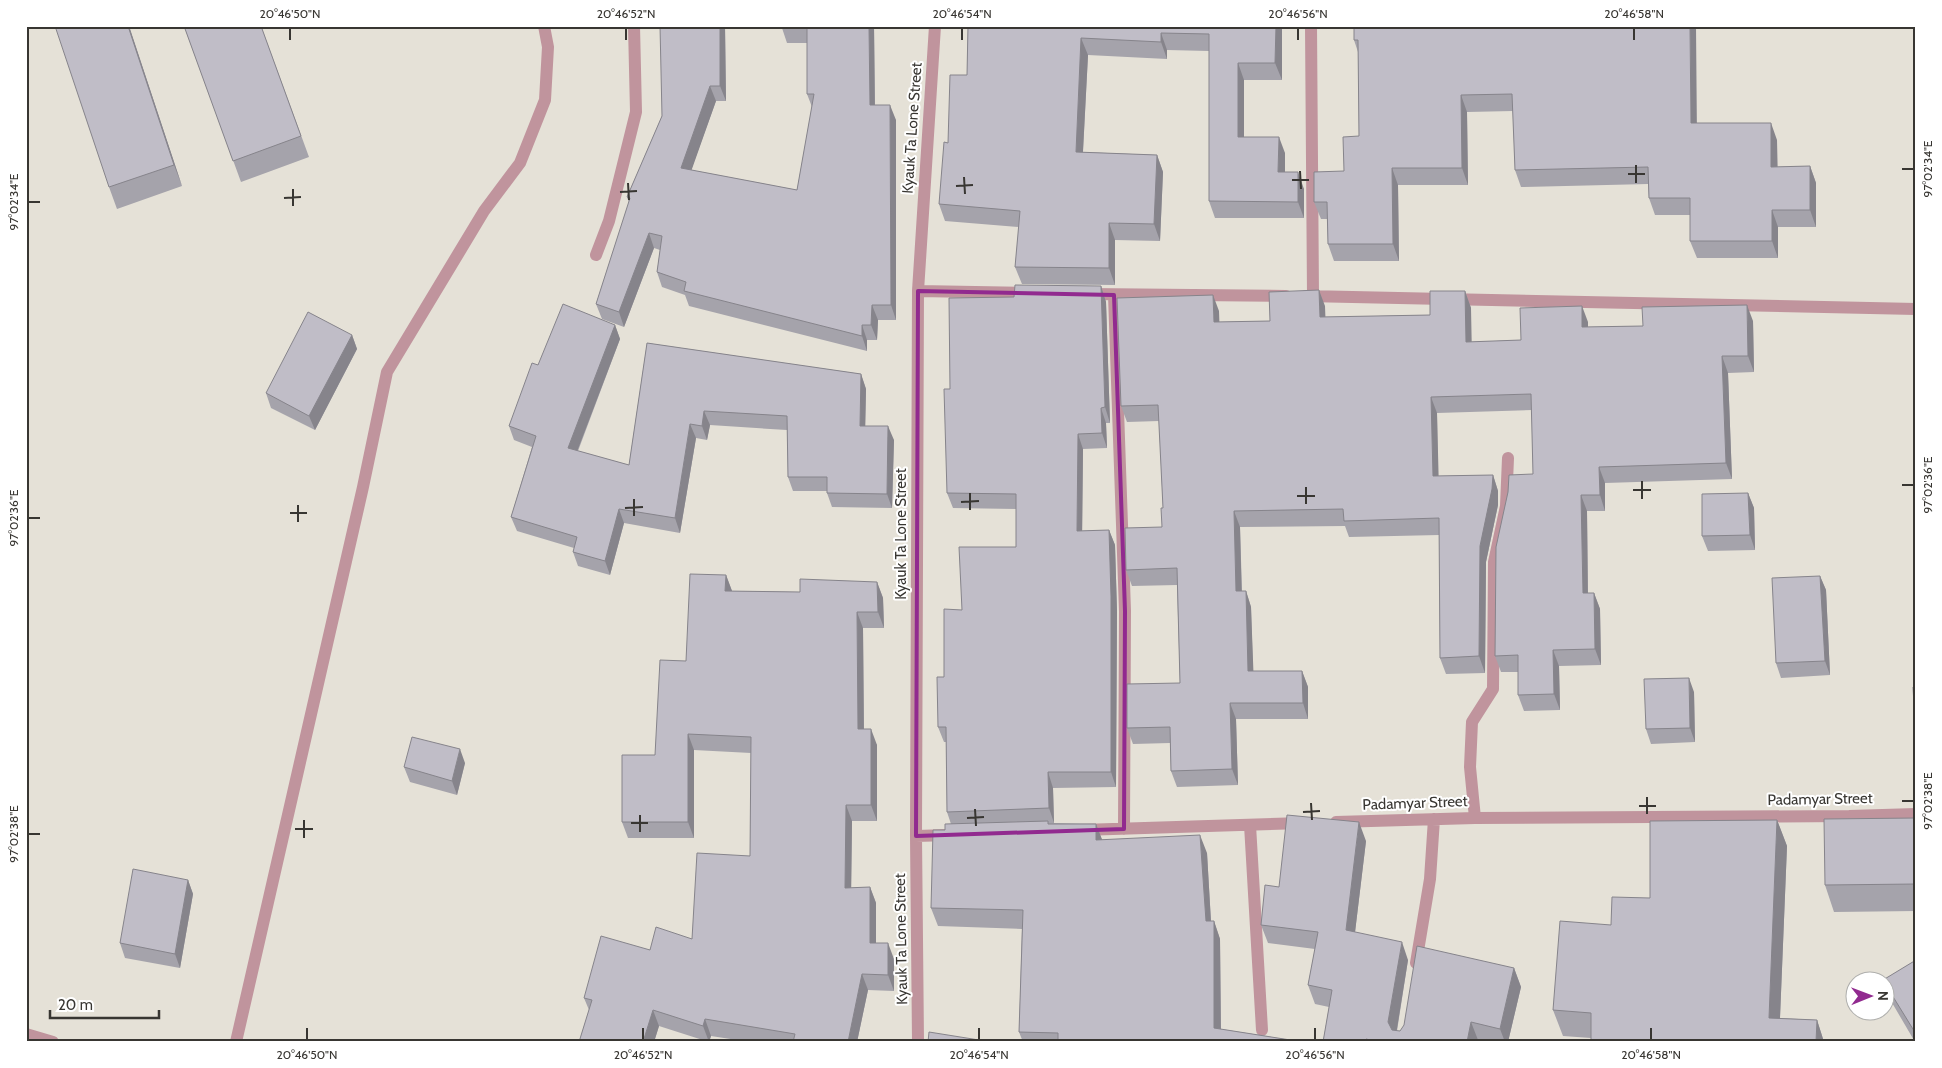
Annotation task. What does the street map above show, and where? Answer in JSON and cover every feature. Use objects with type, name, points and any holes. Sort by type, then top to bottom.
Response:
[{"type":"street","points":[[236,1042],[363,488],[387,372],[484,211],[520,163],[545,100],[548,47],[544,26]]},
{"type":"street","points":[[596,255],[609,221],[636,112],[634,26]]},
{"type":"street","name":"Kyauk Ta Lone Street","points":[[918,1042],[916,836],[918,291],[935,26]]},
{"type":"street","points":[[1311,26],[1313,296]]},
{"type":"street","points":[[918,291],[1045,293]]},
{"type":"street","points":[[1074,294],[1313,296],[1916,309]]},
{"type":"street","points":[[1114,295],[1125,611],[1124,829]]},
{"type":"street","points":[[1475,818],[1470,767],[1472,722],[1493,689],[1494,562],[1506,506],[1508,458]]},
{"type":"street","name":"Padamyar Street","points":[[1064,831],[1475,818],[1916,814]]},
{"type":"street","points":[[1414,975],[1430,879],[1434,819]]},
{"type":"street","points":[[1250,825],[1262,1030]]},
{"type":"street","points":[[916,836],[965,834]]},
{"type":"street","points":[[26,1034],[53,1042]]},
{"type":"highlighted area","points":[[918,291],[1114,295],[1125,611],[1124,829],[916,836]]},
{"type":"building","points":[[55,26],[128,26],[174,165],[109,187]]},
{"type":"building","points":[[184,26],[261,26],[301,136],[233,161]]},
{"type":"building","points":[[660,26],[720,26],[720,86],[710,86],[681,168],[797,190],[814,94],[807,94],[807,28],[782,28],[782,26],[869,26],[870,105],[890,105],[891,305],[872,305],[871,325],[862,325],[862,336],[684,291],[686,282],[657,272],[662,236],[649,233],[619,312],[596,304],[630,198],[627,197],[662,116]]},
{"type":"building","points":[[968,26],[1276,26],[1275,63],[1238,63],[1238,137],[1279,137],[1278,172],[1298,172],[1298,202],[1209,201],[1209,34],[1161,33],[1161,42],[1081,38],[1076,152],[1157,155],[1154,224],[1109,223],[1109,268],[1015,267],[1020,211],[939,204],[944,142],[948,143],[950,75],[967,75]]},
{"type":"building","points":[[1354,26],[1690,26],[1691,123],[1771,123],[1771,167],[1810,166],[1810,210],[1772,210],[1772,241],[1690,241],[1690,198],[1649,198],[1648,167],[1515,170],[1512,94],[1461,95],[1462,168],[1392,168],[1393,244],[1328,244],[1327,202],[1314,202],[1314,172],[1344,171],[1343,137],[1359,136],[1358,40],[1354,40]]},
{"type":"building","points":[[1015,285],[1101,286],[1105,407],[1101,408],[1102,433],[1078,434],[1077,531],[1109,530],[1111,772],[1048,772],[1049,808],[947,812],[946,727],[938,727],[937,677],[944,677],[944,609],[962,610],[959,547],[1016,547],[1016,494],[947,493],[944,389],[950,389],[949,298],[1014,297]]},
{"type":"building","points":[[1319,290],[1320,317],[1430,315],[1430,291],[1465,291],[1466,342],[1521,340],[1520,308],[1582,306],[1582,327],[1643,326],[1642,307],[1747,305],[1748,356],[1722,356],[1726,463],[1599,467],[1600,495],[1581,495],[1583,593],[1594,593],[1595,649],[1553,650],[1554,694],[1518,695],[1518,655],[1495,656],[1496,547],[1508,492],[1509,475],[1533,474],[1531,394],[1431,397],[1433,476],[1493,475],[1492,489],[1480,546],[1479,656],[1440,658],[1439,518],[1344,521],[1343,509],[1234,511],[1236,591],[1246,591],[1248,671],[1302,671],[1303,703],[1230,703],[1232,769],[1171,771],[1170,727],[1127,728],[1127,684],[1180,683],[1177,568],[1126,570],[1125,528],[1162,527],[1161,508],[1163,508],[1158,405],[1121,406],[1117,298],[1213,295],[1214,322],[1270,321],[1269,292]]},
{"type":"building","points":[[563,304],[615,325],[568,448],[629,465],[647,343],[861,374],[860,426],[888,426],[887,494],[827,493],[827,477],[788,477],[787,416],[704,411],[702,426],[690,424],[675,518],[619,509],[605,561],[573,552],[577,537],[511,517],[536,436],[509,426],[532,363],[538,365]]},
{"type":"building","points":[[308,312],[352,335],[309,416],[266,393]]},
{"type":"building","points":[[1748,493],[1750,535],[1702,536],[1702,494]]},
{"type":"building","points":[[690,574],[726,575],[725,591],[800,592],[800,579],[877,582],[878,612],[857,612],[858,729],[871,729],[871,805],[846,805],[845,888],[870,887],[870,943],[888,943],[888,975],[862,974],[848,1042],[793,1042],[795,1034],[705,1019],[703,1026],[653,1010],[643,1042],[579,1042],[592,1000],[584,998],[601,936],[650,950],[656,927],[692,939],[697,853],[750,856],[751,737],[688,734],[688,822],[622,822],[622,755],[655,755],[660,660],[686,661]]},
{"type":"building","points":[[1820,576],[1825,661],[1776,663],[1772,578]]},
{"type":"building","points":[[1689,678],[1690,728],[1646,729],[1644,679]]},
{"type":"building","points":[[1913,687],[1916,687],[1916,741]]},
{"type":"building","points":[[412,737],[460,749],[452,781],[404,767]]},
{"type":"building","points":[[1287,815],[1359,822],[1346,930],[1402,942],[1388,1022],[1392,1030],[1400,1031],[1404,1025],[1417,946],[1514,968],[1500,1029],[1471,1022],[1467,1042],[1378,1042],[1366,1039],[1365,1042],[1323,1042],[1332,990],[1308,985],[1318,932],[1261,925],[1265,885],[1279,887]]},
{"type":"building","points":[[1916,818],[1916,884],[1825,885],[1824,819]]},
{"type":"building","points":[[1777,820],[1769,1018],[1817,1020],[1816,1042],[1591,1042],[1591,1013],[1553,1010],[1560,921],[1611,925],[1612,897],[1650,898],[1650,821]]},
{"type":"building","points":[[1048,821],[1048,824],[1096,824],[1096,840],[1200,835],[1206,921],[1214,921],[1214,1028],[1303,1042],[1058,1042],[1058,1033],[1019,1032],[1023,910],[931,908],[933,830],[945,830],[945,824]]},
{"type":"building","points":[[133,869],[188,880],[175,954],[120,943]]},
{"type":"building","points":[[1916,960],[1916,1034],[1894,998],[1894,973]]},
{"type":"building","points":[[929,1032],[979,1040],[979,1042],[928,1042]]}]
